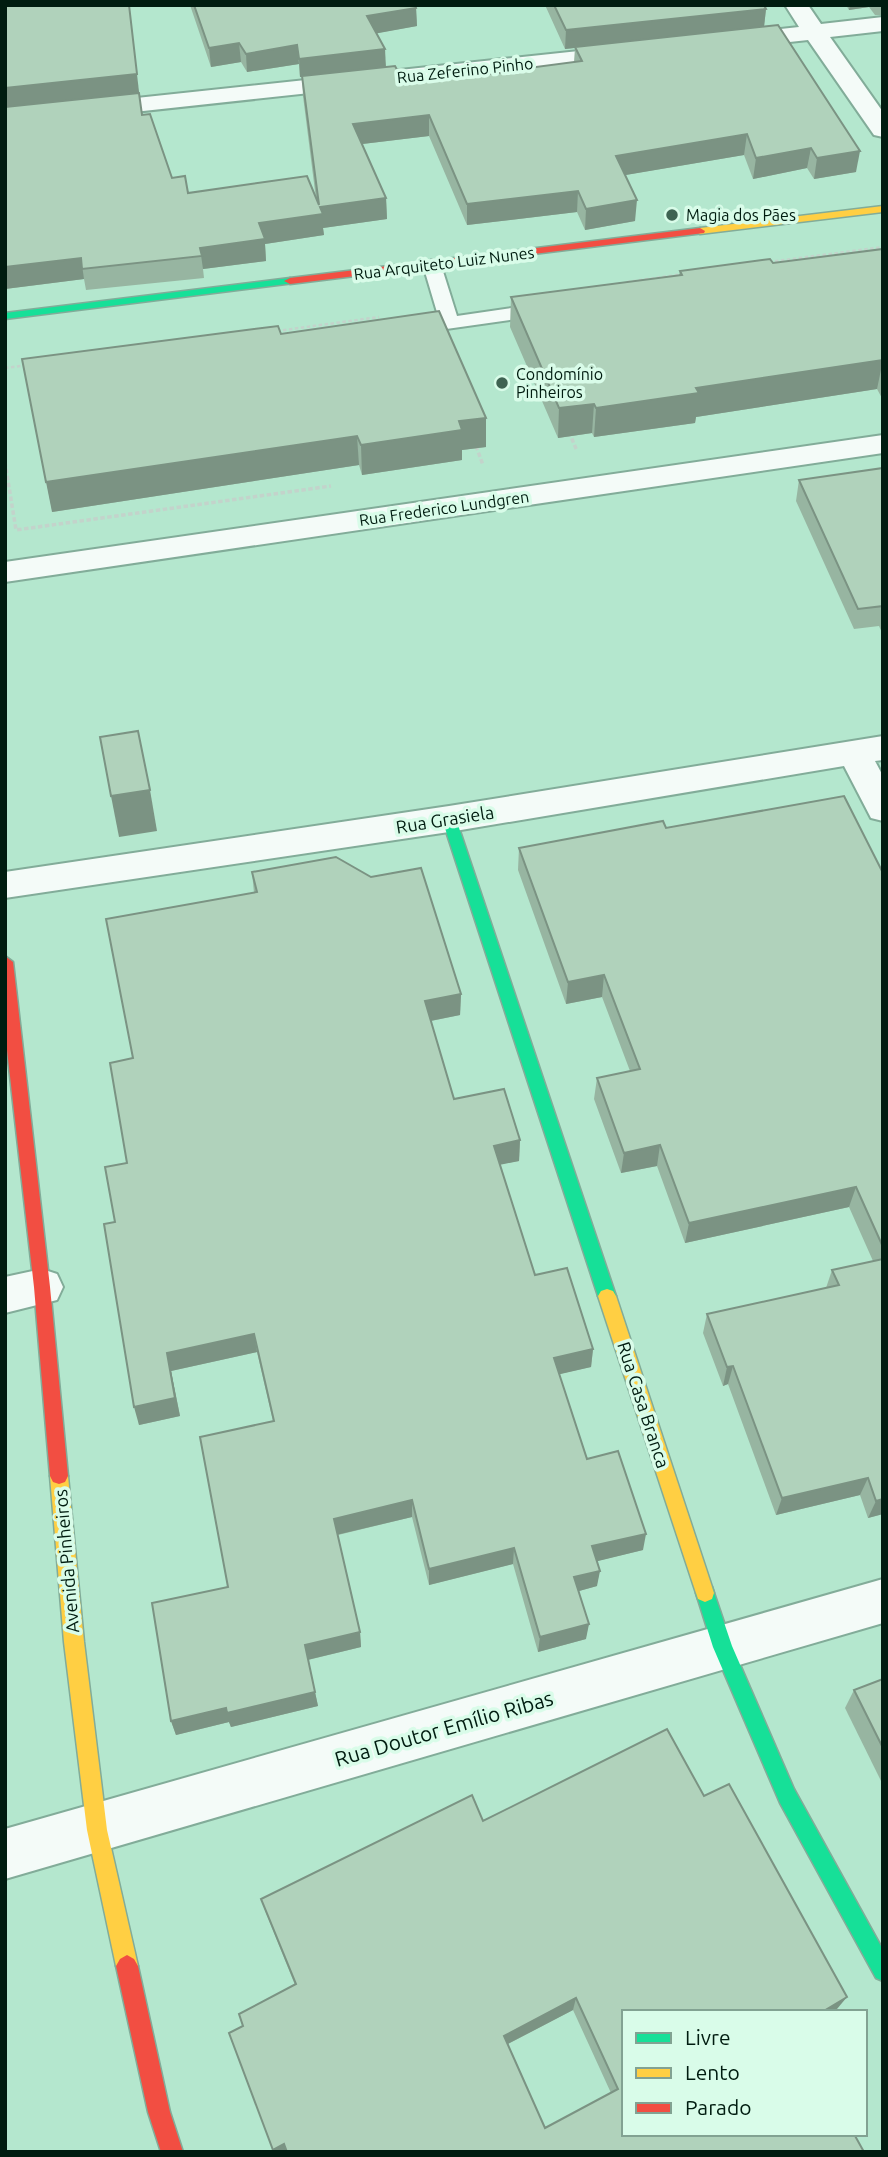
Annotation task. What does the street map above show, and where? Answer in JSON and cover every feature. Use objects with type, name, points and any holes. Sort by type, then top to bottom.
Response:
[{"type":"street","points":[[796,5],[883,131]]},
{"type":"street","points":[[719,43],[883,24]]},
{"type":"street","name":"Rua Zeferino Pinho","points":[[5,119],[650,50]]},
{"type":"street","name":"Rua Arquiteto Luiz Nunes","points":[[5,317],[883,209]]},
{"type":"street","name":"Rua Frederico Lundgren","points":[[5,572],[883,444]]},
{"type":"street","points":[[868,750],[883,809]]},
{"type":"street","name":"Rua Grasiela","points":[[5,885],[449,819],[868,750]]},
{"type":"street","name":"Rua Casa Branca","points":[[449,819],[723,1647],[787,1796],[883,1971]]},
{"type":"street","name":"Avenida Pinheiros","points":[[5,962],[24,1291],[74,1642],[96,1830],[159,2112],[172,2152]]},
{"type":"street","name":"Rua Doutor Emílio Ribas","points":[[5,1854],[96,1830],[883,1601]]},
{"type":"lane","points":[[432,265],[450,323]]},
{"type":"lane","points":[[396,330],[558,307]]},
{"type":"path","points":[[567,427],[577,451]]},
{"type":"path","points":[[469,467],[483,465],[474,440]]},
{"type":"path","points":[[5,462],[16,530],[332,486]]},
{"type":"building","points":[[5,5],[129,5],[137,74],[5,88]]},
{"type":"building","points":[[194,5],[415,5],[416,8],[367,16],[385,49],[299,59],[297,45],[246,54],[239,43],[209,48]]},
{"type":"building","points":[[554,5],[764,5],[766,9],[566,30]]},
{"type":"building","points":[[778,25],[860,151],[817,158],[811,148],[756,158],[747,134],[616,156],[637,200],[586,209],[578,191],[467,204],[429,115],[353,124],[386,198],[320,207],[323,214],[259,223],[265,239],[200,248],[202,256],[82,269],[81,258],[5,267],[5,107],[139,93],[142,115],[150,114],[172,178],[185,176],[188,193],[307,176],[319,205],[302,76],[395,66],[403,80],[418,81],[529,70],[528,68],[582,61],[575,47]]},
{"type":"building","points":[[883,249],[883,360],[696,388],[699,393],[596,408],[594,404],[559,408],[511,297],[682,275],[680,271],[770,259],[773,263]]},
{"type":"building","points":[[439,311],[486,418],[459,421],[462,430],[361,445],[357,436],[46,482],[22,359],[278,326],[281,334]]},
{"type":"building","points":[[883,468],[883,606],[858,609],[799,480]]},
{"type":"building","points":[[138,731],[150,790],[111,796],[100,737]]},
{"type":"building","points":[[844,796],[883,873],[883,1247],[856,1187],[689,1223],[660,1145],[624,1153],[597,1078],[640,1069],[604,975],[568,982],[519,848],[663,821],[666,828]]},
{"type":"building","points":[[336,857],[371,877],[421,868],[461,994],[425,1001],[454,1099],[504,1089],[520,1140],[494,1146],[535,1275],[567,1268],[593,1349],[554,1358],[587,1459],[618,1451],[646,1534],[592,1546],[600,1571],[574,1577],[589,1624],[540,1637],[514,1548],[429,1569],[412,1500],[334,1519],[360,1632],[305,1645],[315,1692],[227,1713],[226,1708],[171,1721],[152,1603],[228,1587],[200,1437],[274,1421],[254,1334],[167,1353],[175,1398],[134,1407],[104,1224],[115,1222],[105,1167],[127,1163],[110,1063],[133,1058],[106,919],[257,892],[252,872]]},
{"type":"building","points":[[883,1259],[883,1499],[876,1501],[868,1478],[782,1498],[733,1366],[727,1367],[707,1314],[839,1285],[832,1270]]},
{"type":"building","points":[[883,1679],[883,1748],[854,1690]]},
{"type":"building","points":[[667,1729],[704,1796],[729,1784],[847,1997],[825,2010],[622,2010],[622,2136],[855,2136],[864,2152],[287,2152],[284,2144],[273,2150],[229,2033],[243,2026],[239,2014],[296,1984],[261,1899],[472,1795],[483,1821]],"holes":[[[576,1998],[618,2089],[545,2128],[504,2036]]]},
{"type":"traffic: fast","points":[[5,316],[290,281]]},
{"type":"traffic: fast","points":[[449,819],[607,1296]]},
{"type":"traffic: fast","points":[[705,1593],[723,1647],[787,1796],[883,1971]]},
{"type":"traffic: slow","points":[[700,231],[883,209]]},
{"type":"traffic: slow","points":[[607,1296],[705,1593]]},
{"type":"traffic: slow","points":[[59,1476],[74,1642],[97,1830],[127,1966]]},
{"type":"traffic: jam","points":[[290,281],[700,231]]},
{"type":"traffic: jam","points":[[5,962],[42,1287],[59,1476]]},
{"type":"traffic: jam","points":[[127,1966],[159,2112],[172,2152]]},
{"type":"place","name":"Magia dos Pães","points":[[672,215]]},
{"type":"place","name":"Condomínio Pinheiros","points":[[502,383]]}]
